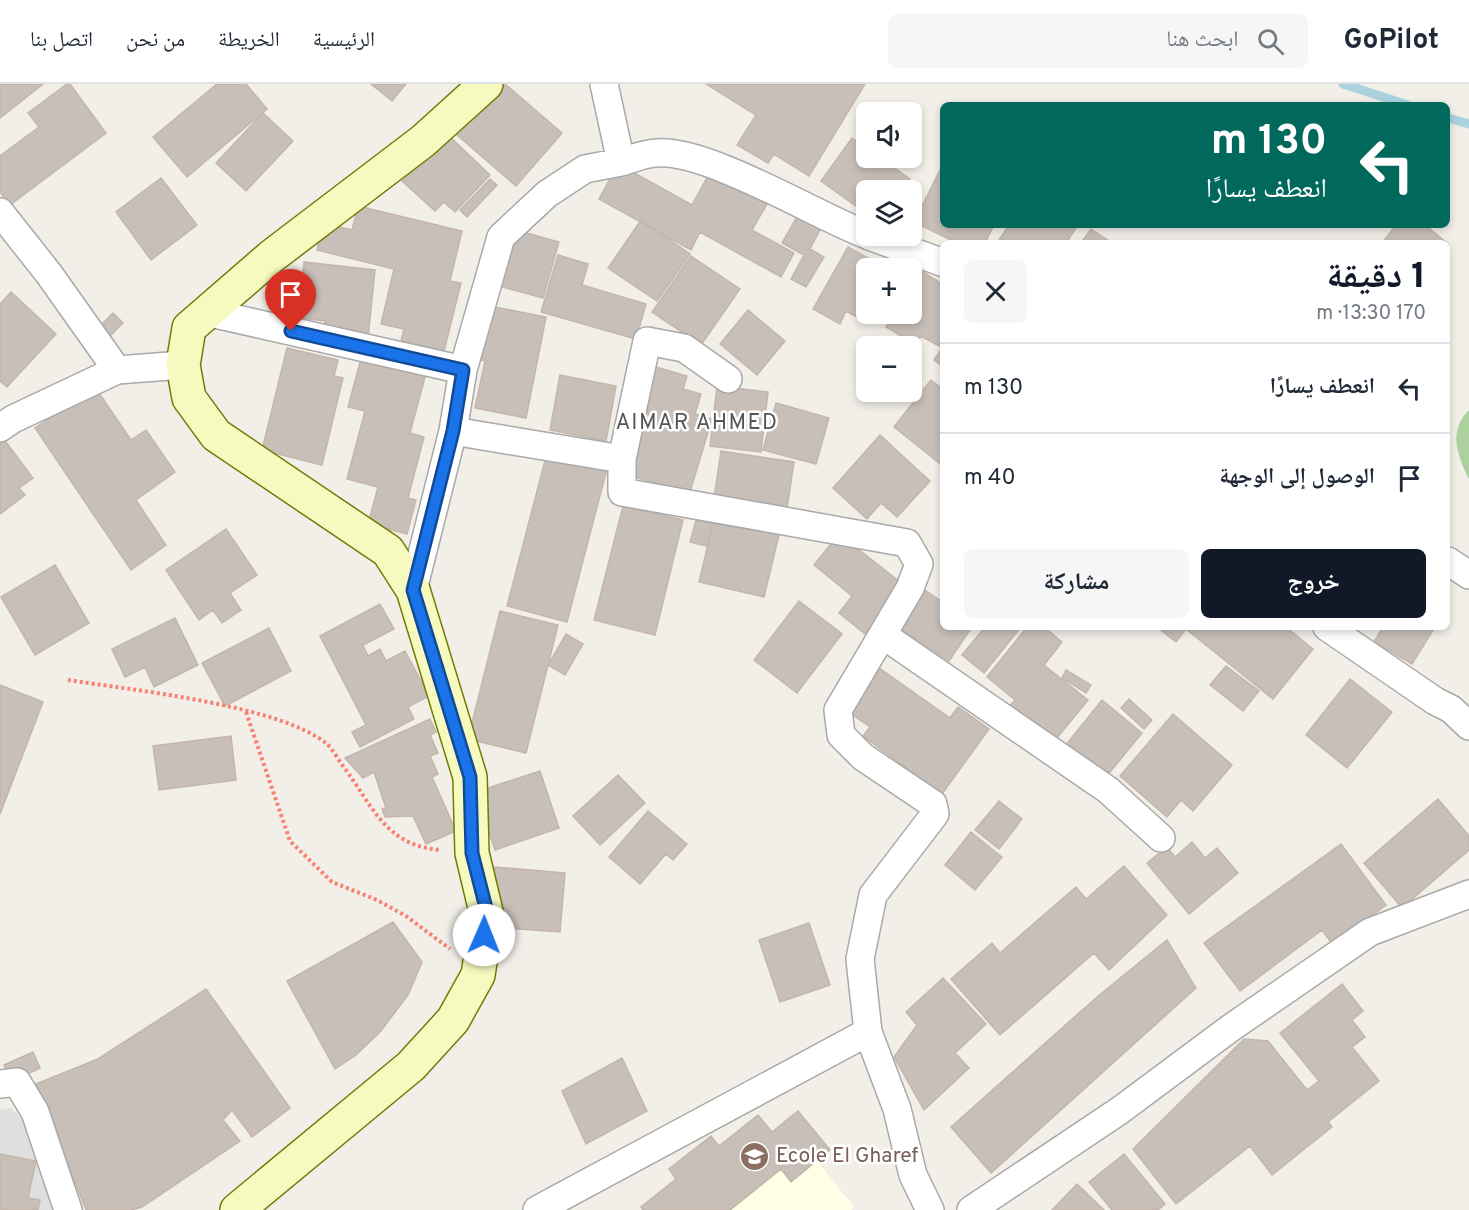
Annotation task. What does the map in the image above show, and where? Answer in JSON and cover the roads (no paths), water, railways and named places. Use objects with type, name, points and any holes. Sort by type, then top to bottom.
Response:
[{"type":"main road","points":[[237,1210],[411,1066],[453,1020],[478,975],[488,916],[472,853],[470,777],[413,590],[388,551],[216,435],[189,398],[183,365],[189,328],[272,256],[423,141],[486,84]]},
{"type":"street","points":[[604,84],[621,162]]},
{"type":"street","points":[[413,590],[453,431],[463,370],[501,237],[547,194],[585,170],[657,152],[716,166],[856,230]]},
{"type":"street","points":[[0,212],[49,274],[117,370]]},
{"type":"street","points":[[898,246],[940,262]]},
{"type":"street","points":[[206,312],[463,370]]},
{"type":"street","points":[[728,379],[684,348],[647,341],[622,459],[622,492],[907,543],[919,564],[910,588],[838,710],[841,735],[863,757],[933,804],[935,814],[873,895],[860,958],[868,1032],[897,1109],[913,1175],[930,1210]]},
{"type":"street","points":[[4,418],[117,370],[183,365]]},
{"type":"street","points":[[453,431],[622,459]]},
{"type":"street","points":[[1450,562],[1469,575]]},
{"type":"street","points":[[1331,630],[1435,701],[1451,709],[1469,726]]},
{"type":"street","points":[[883,635],[1108,790],[1161,838]]},
{"type":"street","points":[[971,1210],[1119,1111],[1232,1027],[1370,932],[1469,894]]},
{"type":"street","points":[[537,1210],[868,1032]]},
{"type":"street","points":[[0,1084],[17,1082],[35,1112],[68,1210]]},
{"type":"waterway","points":[[1343,84],[1399,102]]},
{"type":"waterway","points":[[1450,119],[1469,124]]},
{"type":"place","name":"Ecole El Gharef","points":[[755,1156]]},
{"type":"district","name":"AIMAR AHMED","points":[[697,423]]}]
